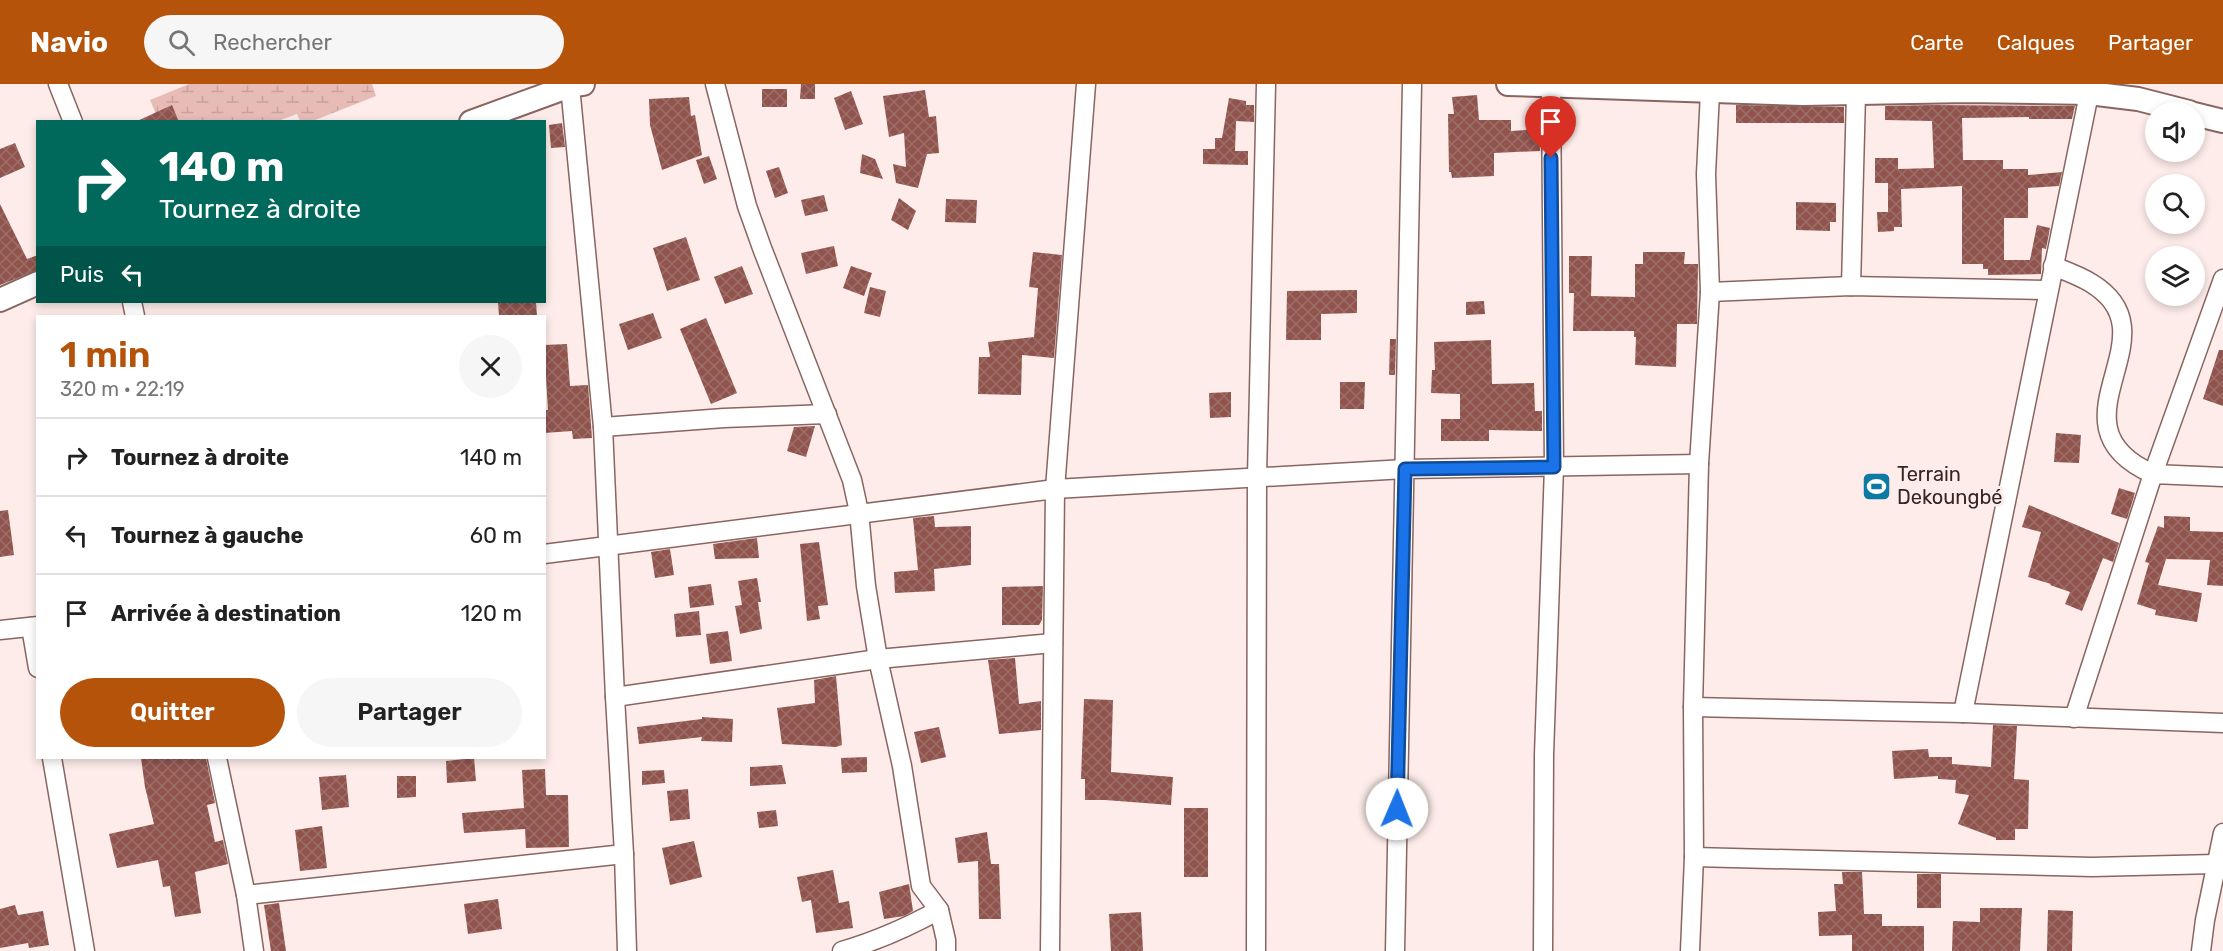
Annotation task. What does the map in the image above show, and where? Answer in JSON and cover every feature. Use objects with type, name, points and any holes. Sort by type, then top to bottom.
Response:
[{"type":"street","points":[[58,84],[72,120]]},
{"type":"street","points":[[715,84],[747,206],[852,480],[860,512],[866,586],[878,658],[902,766],[921,886],[939,910],[946,940],[946,951]]},
{"type":"street","points":[[1050,951],[1055,489],[1086,84]]},
{"type":"street","points":[[1256,951],[1257,476],[1266,84]]},
{"type":"street","points":[[1395,951],[1412,84]]},
{"type":"street","points":[[1508,84],[1710,92],[1856,94],[2090,88],[2150,102]]},
{"type":"street","points":[[477,120],[577,85],[603,427],[627,951]]},
{"type":"street","points":[[1543,951],[1544,755],[1554,467],[1551,86]]},
{"type":"street","points":[[1963,713],[2090,88]]},
{"type":"street","points":[[1690,951],[1694,857],[1694,707],[1699,464],[1710,292],[1706,174],[1710,92]]},
{"type":"street","points":[[1851,286],[1856,94]]},
{"type":"street","points":[[2205,117],[2223,121]]},
{"type":"street","points":[[2053,266],[2092,283],[2118,310],[2123,336],[2122,353],[2107,406],[2106,425],[2109,435],[2120,451],[2135,466],[2153,474],[2223,477]]},
{"type":"street","points":[[2074,718],[2153,474],[2223,279]]},
{"type":"street","points":[[0,300],[36,285]]},
{"type":"street","points":[[1710,292],[1851,286],[2048,290]]},
{"type":"street","points":[[603,427],[724,418],[827,414]]},
{"type":"street","points":[[546,554],[1055,489],[1405,469],[1699,464]]},
{"type":"street","points":[[0,630],[34,626],[36,647]]},
{"type":"street","points":[[615,697],[878,658],[1053,643]]},
{"type":"street","points":[[1694,707],[1963,713],[2223,723]]},
{"type":"street","points":[[52,759],[85,951]]},
{"type":"street","points":[[217,759],[246,896],[254,951]]},
{"type":"street","points":[[2201,951],[2223,833]]},
{"type":"street","points":[[246,896],[624,854]]},
{"type":"street","points":[[1694,857],[2092,867],[2216,864]]},
{"type":"street","points":[[842,951],[871,943],[903,930],[939,910]]},
{"type":"green space","points":[[189,84],[372,84],[376,96],[315,120],[300,120],[297,114],[281,120],[159,120],[150,100]]},
{"type":"building","points":[[801,84],[815,84],[815,99],[800,99]]},
{"type":"building","points":[[762,89],[787,89],[787,107],[762,107]]},
{"type":"building","points":[[925,90],[929,117],[936,116],[939,153],[927,154],[918,188],[896,183],[893,164],[906,167],[904,133],[889,137],[883,96]]},
{"type":"building","points":[[851,91],[863,124],[845,130],[834,98]]},
{"type":"building","points":[[1477,95],[1479,120],[1511,120],[1511,131],[1540,129],[1540,151],[1494,153],[1494,176],[1452,178],[1449,172],[1448,114],[1454,114],[1452,97]]},
{"type":"building","points":[[689,97],[691,116],[695,115],[702,155],[662,170],[650,125],[649,99]]},
{"type":"building","points":[[1229,98],[1246,101],[1246,105],[1254,105],[1254,122],[1236,121],[1235,151],[1248,151],[1248,165],[1203,164],[1203,149],[1215,149],[1215,138],[1222,138]]},
{"type":"building","points":[[172,105],[178,120],[139,120]]},
{"type":"building","points":[[1736,105],[1844,107],[1844,123],[1736,123]]},
{"type":"building","points":[[1885,106],[2075,106],[2072,119],[1962,118],[1963,160],[2003,160],[2003,169],[2028,169],[2028,175],[2062,172],[2059,186],[2028,188],[2028,218],[2004,218],[2004,260],[2030,260],[2037,225],[2050,228],[2046,249],[2042,248],[2041,274],[1988,275],[1988,269],[1983,269],[1983,264],[1962,264],[1962,186],[1901,189],[1902,227],[1894,227],[1894,231],[1878,232],[1877,212],[1888,212],[1888,183],[1875,183],[1875,158],[1898,158],[1898,169],[1934,168],[1932,121],[1885,120]]},
{"type":"building","points":[[562,123],[565,147],[551,148],[549,125]]},
{"type":"building","points":[[15,143],[25,167],[0,178],[0,149]]},
{"type":"building","points":[[862,154],[875,159],[883,179],[860,173]]},
{"type":"building","points":[[709,156],[717,179],[704,184],[696,160]]},
{"type":"building","points":[[779,167],[788,193],[775,198],[766,171]]},
{"type":"building","points":[[824,195],[828,211],[805,216],[801,200]]},
{"type":"building","points":[[899,198],[916,211],[908,230],[891,220]]},
{"type":"building","points":[[946,199],[977,200],[976,223],[945,222]]},
{"type":"building","points":[[1796,202],[1836,203],[1836,222],[1830,222],[1830,231],[1796,230]]},
{"type":"building","points":[[0,204],[27,259],[36,256],[36,271],[0,285]]},
{"type":"building","points":[[686,237],[700,280],[667,291],[653,248]]},
{"type":"building","points":[[834,246],[838,266],[806,274],[801,253]]},
{"type":"building","points":[[1033,252],[1062,255],[1054,358],[1022,355],[1021,395],[978,394],[979,357],[990,357],[988,342],[1034,337],[1038,288],[1029,287]]},
{"type":"building","points":[[1643,252],[1685,252],[1684,264],[1698,264],[1697,324],[1677,324],[1676,367],[1635,365],[1636,337],[1634,337],[1634,331],[1573,331],[1574,293],[1569,293],[1569,256],[1592,256],[1591,296],[1635,297],[1635,264],[1643,264]]},
{"type":"building","points":[[742,266],[753,294],[725,304],[714,277]]},
{"type":"building","points":[[851,266],[872,273],[864,296],[843,288]]},
{"type":"building","points":[[870,287],[886,291],[880,317],[864,313]]},
{"type":"building","points":[[1357,290],[1357,313],[1321,314],[1321,340],[1286,340],[1287,291]]},
{"type":"building","points":[[1484,301],[1485,314],[1466,315],[1466,302]]},
{"type":"building","points":[[498,303],[536,303],[537,315],[499,315]]},
{"type":"building","points":[[653,313],[662,338],[628,350],[619,324]]},
{"type":"building","points":[[706,318],[737,393],[711,404],[680,329]]},
{"type":"building","points":[[1390,339],[1396,339],[1395,375],[1389,375]]},
{"type":"building","points":[[1491,340],[1492,384],[1534,383],[1535,411],[1542,411],[1542,431],[1489,430],[1489,441],[1441,441],[1441,419],[1460,419],[1460,394],[1431,393],[1432,370],[1435,370],[1434,342]]},
{"type":"building","points":[[567,344],[570,386],[588,385],[592,438],[573,439],[572,431],[546,433],[546,410],[548,410],[546,345]]},
{"type":"building","points":[[2219,350],[2223,350],[2223,406],[2203,399]]},
{"type":"building","points":[[1340,382],[1365,382],[1364,409],[1340,409]]},
{"type":"building","points":[[1231,392],[1231,417],[1210,418],[1209,393]]},
{"type":"building","points":[[815,426],[806,457],[787,451],[794,427]]},
{"type":"building","points":[[2056,433],[2081,435],[2079,463],[2054,462]]},
{"type":"building","points":[[2119,488],[2135,493],[2127,519],[2111,514]]},
{"type":"building","points":[[2029,505],[2119,543],[2113,562],[2103,558],[2082,611],[2065,604],[2070,592],[2028,577],[2041,532],[2022,527]]},
{"type":"building","points":[[8,510],[14,555],[0,557],[0,511]]},
{"type":"building","points":[[934,516],[935,527],[971,526],[971,565],[934,569],[935,591],[895,593],[894,572],[918,570],[913,518]]},
{"type":"building","points":[[2164,516],[2190,517],[2190,531],[2223,532],[2223,586],[2207,585],[2210,560],[2166,559],[2158,585],[2202,593],[2197,622],[2155,615],[2156,610],[2137,604],[2149,563],[2145,562],[2158,526],[2164,528]]},
{"type":"building","points":[[757,538],[759,558],[715,559],[713,544]]},
{"type":"building","points":[[819,542],[828,605],[818,606],[820,619],[807,621],[800,544]]},
{"type":"building","points":[[670,549],[674,575],[655,578],[651,552]]},
{"type":"building","points":[[757,578],[762,629],[740,634],[735,606],[742,605],[738,581]]},
{"type":"building","points":[[711,584],[714,605],[690,608],[688,587]]},
{"type":"building","points":[[1043,586],[1042,620],[1039,625],[1002,625],[1002,587]]},
{"type":"building","points":[[699,611],[701,635],[676,637],[674,614]]},
{"type":"building","points":[[728,631],[732,661],[710,664],[706,634]]},
{"type":"building","points":[[1015,658],[1019,704],[1041,701],[1041,730],[999,734],[988,660]]},
{"type":"building","points":[[836,676],[842,745],[836,747],[782,744],[777,708],[815,703],[814,680]]},
{"type":"building","points":[[1084,699],[1113,700],[1111,772],[1173,777],[1171,805],[1085,800],[1085,779],[1081,779]]},
{"type":"building","points":[[702,717],[733,719],[732,742],[701,741],[702,737],[639,744],[637,727],[702,719]]},
{"type":"building","points":[[1993,725],[2017,726],[2014,779],[2029,780],[2028,829],[2015,829],[2015,840],[1996,840],[1996,838],[1958,824],[1969,795],[1955,793],[1956,780],[1938,779],[1938,776],[1894,779],[1892,751],[1928,749],[1929,757],[1952,757],[1952,764],[1991,767]]},
{"type":"building","points":[[939,727],[946,757],[921,763],[914,732]]},
{"type":"building","points":[[867,757],[867,772],[842,773],[841,758]]},
{"type":"building","points":[[141,759],[206,759],[215,803],[207,805],[215,842],[223,840],[228,864],[195,872],[201,913],[175,917],[170,886],[163,887],[158,860],[117,868],[109,834],[154,824]]},
{"type":"building","points":[[474,759],[476,781],[447,783],[446,761]]},
{"type":"building","points":[[782,765],[786,784],[750,786],[750,767]]},
{"type":"building","points":[[545,769],[546,795],[568,795],[569,847],[526,848],[525,829],[464,833],[462,813],[524,808],[522,770]]},
{"type":"building","points":[[664,770],[665,783],[642,785],[642,771]]},
{"type":"building","points":[[346,775],[349,807],[322,810],[319,777]]},
{"type":"building","points":[[397,776],[416,776],[416,797],[397,798]]},
{"type":"building","points":[[688,789],[690,819],[670,821],[667,791]]},
{"type":"building","points":[[1184,808],[1208,808],[1208,877],[1184,877]]},
{"type":"building","points":[[776,810],[778,826],[759,828],[757,812]]},
{"type":"building","points":[[322,826],[327,868],[300,871],[295,830]]},
{"type":"building","points":[[987,832],[991,864],[999,864],[1001,919],[979,919],[978,861],[958,863],[955,838]]},
{"type":"building","points":[[694,841],[702,877],[670,885],[662,848]]},
{"type":"building","points":[[833,870],[839,903],[849,901],[853,928],[816,933],[811,900],[802,902],[797,877]]},
{"type":"building","points":[[1842,872],[1862,872],[1864,914],[1882,914],[1882,926],[1924,926],[1924,951],[1852,951],[1852,935],[1819,936],[1818,912],[1836,911],[1834,884],[1843,884]]},
{"type":"building","points":[[1917,874],[1941,874],[1941,908],[1917,908]]},
{"type":"building","points":[[909,884],[913,911],[904,916],[884,919],[879,892]]},
{"type":"building","points":[[498,899],[502,929],[468,934],[464,904]]},
{"type":"building","points":[[279,903],[286,951],[271,951],[264,905]]},
{"type":"building","points":[[15,905],[18,915],[43,911],[49,945],[29,948],[28,943],[0,948],[0,909]]},
{"type":"building","points":[[1980,908],[2022,908],[2020,951],[1952,951],[1953,921],[1980,922]]},
{"type":"building","points":[[2048,910],[2073,911],[2072,951],[2047,951]]},
{"type":"building","points":[[1141,912],[1143,951],[1111,951],[1109,914]]},
{"type":"place","name":"Terrain Dekoungbé","points":[[1876,486]]},
{"type":"route","points":[[1397,809],[1405,469],[1554,467],[1551,158]]}]
